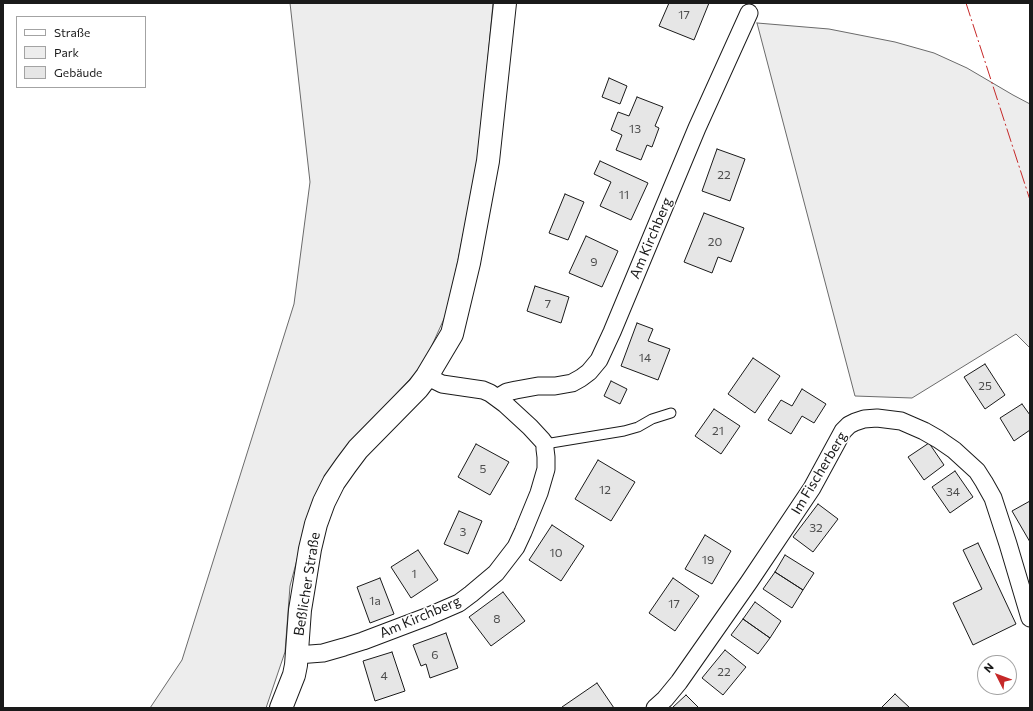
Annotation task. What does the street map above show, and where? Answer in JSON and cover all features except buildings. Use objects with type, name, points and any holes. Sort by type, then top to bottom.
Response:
[{"type":"main road","name":"Beßlicher Straße","points":[[281,708],[294,675],[300,610],[310,549],[316,524],[324,502],[334,482],[358,449],[418,388],[427,376],[452,334],[469,263],[488,161],[505,3]]},
{"type":"street","name":"Am Kirchberg","points":[[497,398],[507,392],[516,390],[538,386],[555,386],[572,383],[589,372],[599,360],[697,128],[749,13]]},
{"type":"street","points":[[427,376],[442,384],[483,390],[497,398],[530,427],[545,444]]},
{"type":"street","name":"Im Fischerberg","points":[[654,708],[665,699],[679,682],[749,582],[812,488],[843,431],[849,425],[864,419],[887,419],[906,423],[924,431],[954,450],[977,471],[992,498],[1008,544],[1030,618]]},
{"type":"street","name":"Am Kirchberg","points":[[296,655],[323,653],[407,625],[459,603],[484,584],[508,558],[516,547],[523,532],[539,493],[546,469],[545,444]]},
{"type":"lane","points":[[545,444],[624,431],[638,427],[652,419],[671,413]]},
{"type":"green space","points":[[290,3],[493,3],[479,156],[448,310],[423,365],[340,454],[311,507],[290,586],[285,652],[266,708],[150,708],[182,660],[294,304],[310,182]]},
{"type":"green space","points":[[757,23],[829,29],[895,42],[934,53],[967,68],[1030,104],[1030,348],[1016,334],[912,398],[855,396]]},
{"type":"power","points":[[966,3],[1030,200]]}]
